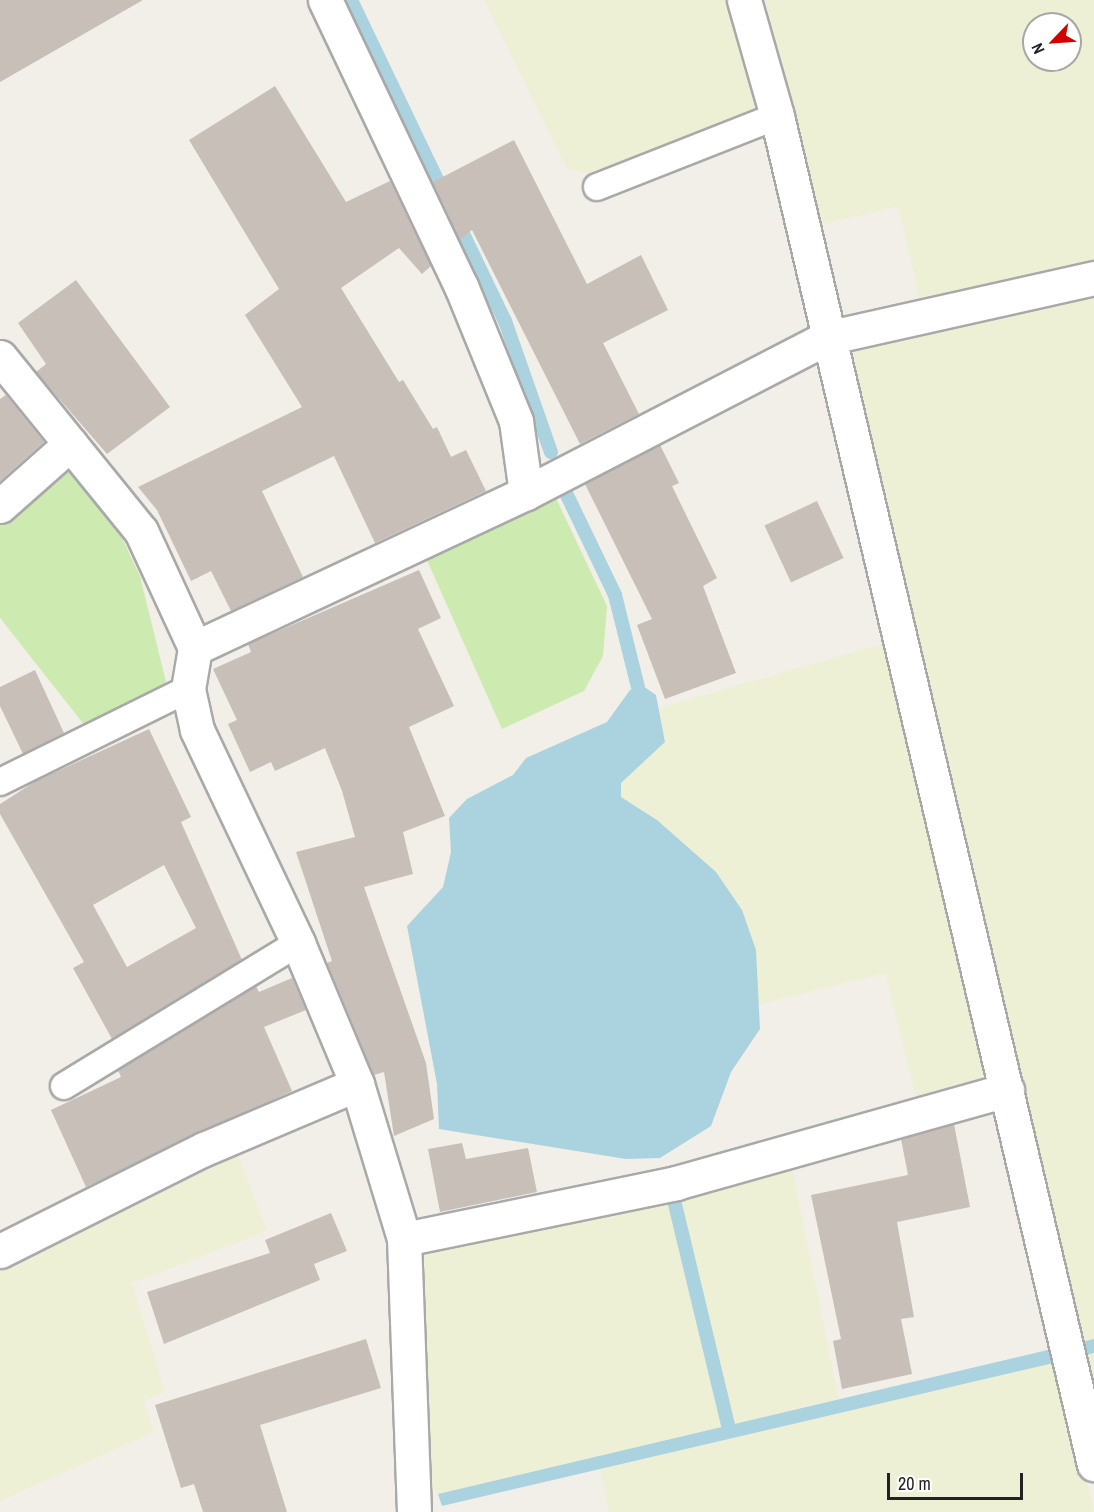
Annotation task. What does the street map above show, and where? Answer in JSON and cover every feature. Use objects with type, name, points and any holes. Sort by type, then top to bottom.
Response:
[{"type":"street","points":[[325,0],[470,306],[516,421],[526,494]]},
{"type":"street","points":[[744,0],[777,116],[826,338],[1007,1090],[1094,1464]]},
{"type":"street","points":[[195,648],[526,494],[826,338],[1094,278]]},
{"type":"street","points":[[0,357],[141,531],[195,648],[188,689],[197,730],[298,943],[357,1084],[404,1239],[414,1512]]},
{"type":"street","points":[[0,506],[70,444]]},
{"type":"street","points":[[0,1251],[204,1149],[357,1084]]},
{"type":"street","points":[[404,1239],[676,1183],[1007,1090]]},
{"type":"lane","points":[[597,187],[777,116]]},
{"type":"lane","points":[[0,782],[188,689]]},
{"type":"lane","points":[[64,1086],[298,943]]},
{"type":"green space","points":[[484,0],[734,0],[761,97],[749,114],[589,173],[567,169]]},
{"type":"green space","points":[[765,0],[1094,0],[1094,266],[921,305],[898,206],[821,225]]},
{"type":"green space","points":[[1094,292],[1094,1339],[1078,1343],[847,365],[857,346]]},
{"type":"green space","points":[[66,467],[117,527],[140,576],[167,686],[86,727],[0,618],[0,514]]},
{"type":"green space","points":[[555,496],[607,606],[603,656],[584,691],[502,729],[426,558]]},
{"type":"green space","points":[[885,643],[991,1066],[975,1087],[917,1102],[885,973],[757,1005],[742,910],[716,872],[657,820],[621,797],[621,783],[665,742],[659,708]]},
{"type":"green space","points":[[236,1149],[267,1231],[132,1283],[165,1392],[144,1400],[154,1432],[0,1501],[0,1263]]},
{"type":"green space","points":[[791,1164],[839,1399],[438,1494],[432,1488],[422,1249],[669,1202]]},
{"type":"green space","points":[[1094,1353],[1094,1409],[1082,1356]]},
{"type":"green space","points":[[1058,1362],[1094,1512],[609,1512],[600,1469]]},
{"type":"water","points":[[643,686],[656,695],[665,742],[621,783],[621,797],[657,820],[716,872],[742,910],[756,950],[760,1029],[731,1072],[711,1126],[660,1158],[626,1159],[439,1129],[437,1084],[407,926],[443,887],[451,852],[449,818],[467,799],[513,775],[526,758],[607,722],[630,690]]},
{"type":"water","points":[[1094,1339],[1094,1353],[1058,1362],[442,1506],[438,1494]]},
{"type":"building","points":[[0,0],[143,0],[0,82]]},
{"type":"building","points":[[275,86],[346,202],[390,181],[431,266],[422,274],[399,248],[341,288],[399,382],[403,380],[433,429],[437,427],[451,457],[466,450],[486,491],[375,543],[334,456],[262,491],[303,577],[231,611],[211,571],[191,581],[157,510],[138,487],[302,407],[245,315],[279,289],[189,140]]},
{"type":"building","points":[[514,140],[587,284],[641,255],[668,310],[603,343],[639,414],[580,444],[472,230],[460,240],[433,182]]},
{"type":"building","points":[[76,280],[170,407],[107,454],[36,372],[46,364],[18,323]]},
{"type":"building","points":[[6,395],[44,442],[0,481],[0,399]]},
{"type":"building","points":[[660,445],[679,483],[672,486],[717,578],[703,586],[736,673],[665,699],[637,625],[652,619],[585,484]]},
{"type":"building","points":[[817,501],[844,558],[791,583],[764,526]]},
{"type":"building","points":[[419,570],[441,618],[418,629],[454,706],[409,727],[445,816],[403,832],[413,874],[364,887],[426,1063],[434,1119],[394,1136],[384,1072],[374,1075],[327,963],[332,961],[296,852],[355,837],[342,791],[325,748],[275,771],[271,762],[250,772],[228,724],[237,720],[213,669],[251,652],[248,644]]},
{"type":"building","points":[[35,670],[64,733],[23,754],[0,706],[0,687]]},
{"type":"building","points":[[149,729],[191,817],[181,822],[242,960],[112,1039],[73,968],[84,962],[0,814],[0,804],[36,781]],"holes":[[[164,865],[196,928],[127,967],[93,905]]]},
{"type":"building","points":[[292,978],[306,1010],[264,1027],[292,1091],[86,1187],[51,1110],[121,1077],[118,1070],[256,986],[259,992]]},
{"type":"building","points":[[954,1124],[970,1207],[897,1222],[914,1317],[901,1319],[912,1374],[842,1389],[833,1341],[841,1339],[811,1195],[908,1175],[901,1139]]},
{"type":"building","points":[[462,1143],[466,1159],[528,1148],[537,1192],[440,1212],[428,1149]]},
{"type":"building","points":[[331,1213],[347,1251],[314,1264],[320,1280],[164,1344],[147,1292],[270,1253],[265,1240]]},
{"type":"building","points":[[366,1339],[381,1388],[260,1425],[287,1512],[203,1512],[194,1484],[181,1488],[155,1405]]},
{"type":"waterway","points":[[351,0],[445,196]]},
{"type":"waterway","points":[[457,221],[505,321],[551,452]]},
{"type":"waterway","points":[[565,491],[615,595],[638,687]]},
{"type":"waterway","points":[[674,1200],[728,1425]]}]
